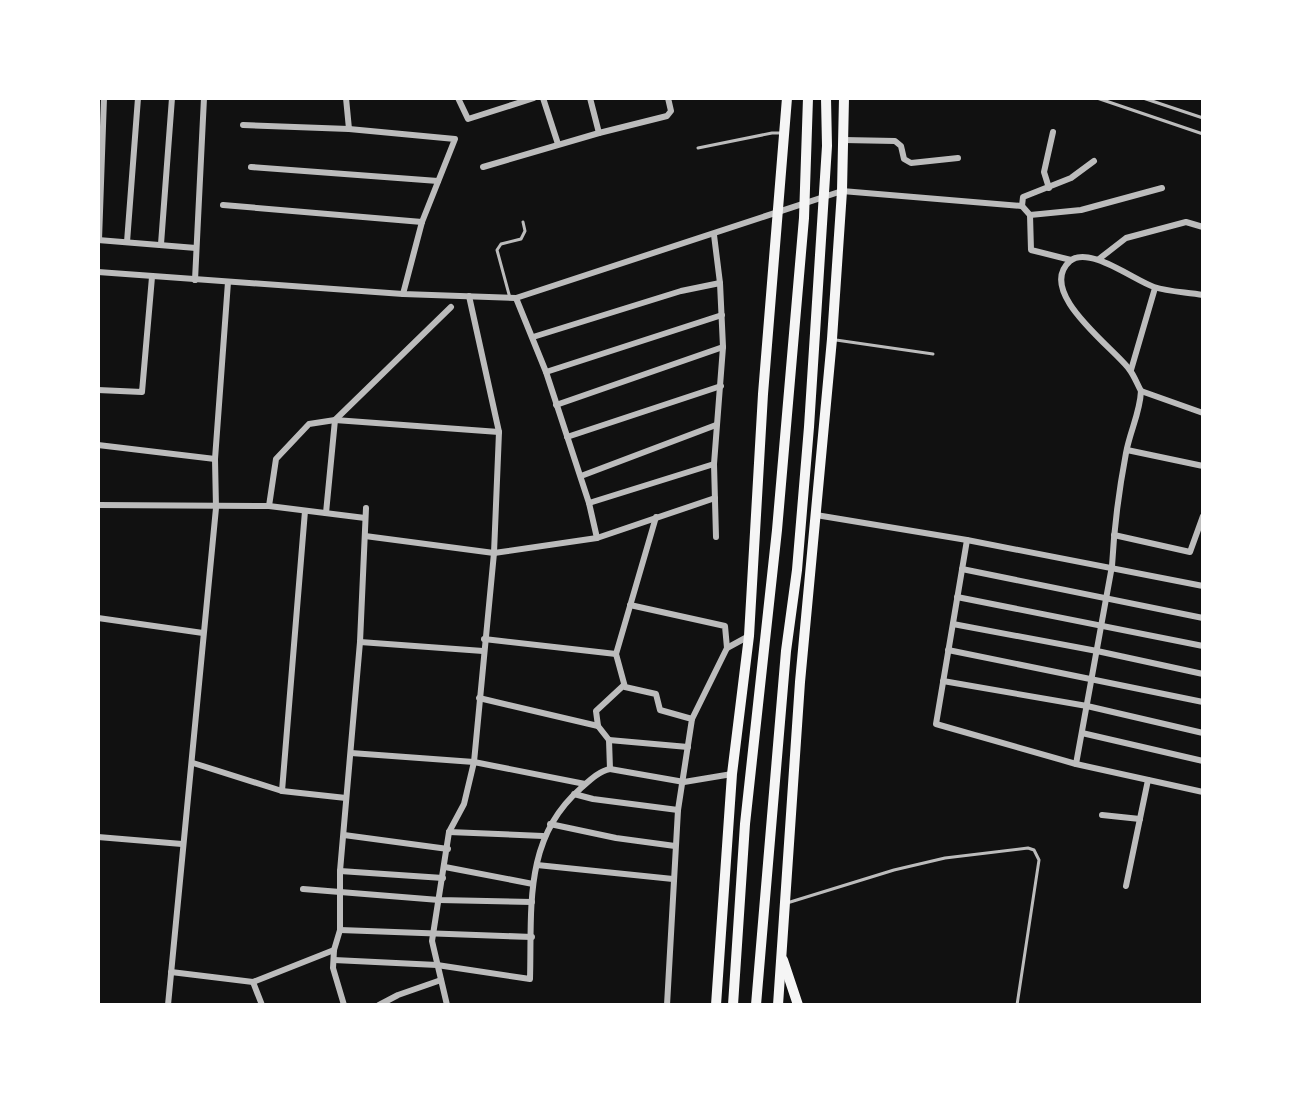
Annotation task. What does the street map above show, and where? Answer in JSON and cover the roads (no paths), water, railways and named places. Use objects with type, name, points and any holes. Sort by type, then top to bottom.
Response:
[{"type":"main road","points":[[716,1005],[732,774],[749,636],[763,394],[787,98]]},
{"type":"main road","points":[[733,1005],[745,824],[805,203],[808,98]]},
{"type":"main road","points":[[756,1005],[806,458],[827,146],[826,98]]},
{"type":"main road","points":[[778,1005],[800,682],[832,339],[842,191],[844,98]]},
{"type":"main road","points":[[806,458],[821,460]]},
{"type":"main road","points":[[743,699],[761,676]]},
{"type":"main road","points":[[782,954],[798,1005]]},
{"type":"street","points":[[104,98],[98,240],[196,248]]},
{"type":"street","points":[[127,242],[138,98]]},
{"type":"street","points":[[161,244],[172,98]]},
{"type":"street","points":[[195,280],[204,98]]},
{"type":"street","points":[[346,98],[349,129]]},
{"type":"street","points":[[458,98],[468,119],[534,98]]},
{"type":"street","points":[[543,98],[558,144]]},
{"type":"street","points":[[590,98],[599,133]]},
{"type":"street","points":[[483,167],[667,116],[671,111],[668,98]]},
{"type":"street","points":[[243,125],[349,129],[455,139],[422,222],[403,294]]},
{"type":"street","points":[[1049,188],[1044,172],[1053,132]]},
{"type":"street","points":[[844,140],[895,141],[901,146],[904,159],[911,163],[958,158]]},
{"type":"street","points":[[1022,206],[1023,197],[1071,178],[1094,161]]},
{"type":"street","points":[[251,167],[438,181]]},
{"type":"street","points":[[1030,215],[1081,210],[1162,188]]},
{"type":"street","points":[[98,272],[403,294],[513,298],[842,191],[1022,206],[1030,215],[1031,250],[1071,260],[1099,259],[1155,288],[1203,295]]},
{"type":"street","points":[[223,205],[422,222]]},
{"type":"street","points":[[1099,259],[1126,238],[1186,222],[1203,227]]},
{"type":"street","points":[[714,235],[723,347],[714,464],[716,537]]},
{"type":"street","points":[[1071,260],[1063,271],[1063,287],[1075,315],[1131,370],[1141,391],[1140,406],[1127,450],[1112,566],[1076,764]]},
{"type":"street","points":[[98,390],[142,392],[152,277]]},
{"type":"street","points":[[168,1005],[216,508],[215,459],[228,282]]},
{"type":"street","points":[[533,337],[681,291],[720,283]]},
{"type":"street","points":[[1131,370],[1155,288]]},
{"type":"street","points":[[447,1005],[432,941],[449,832],[464,804],[474,762],[494,553],[499,432],[469,296]]},
{"type":"street","points":[[513,298],[546,372],[581,476],[597,538]]},
{"type":"street","points":[[326,513],[335,420],[451,307]]},
{"type":"street","points":[[546,372],[722,315]]},
{"type":"street","points":[[556,405],[723,347]]},
{"type":"street","points":[[567,437],[721,386]]},
{"type":"street","points":[[1141,391],[1203,413]]},
{"type":"street","points":[[269,506],[276,459],[309,424],[335,420],[499,432]]},
{"type":"street","points":[[581,476],[716,425]]},
{"type":"street","points":[[98,445],[215,459]]},
{"type":"street","points":[[1127,450],[1203,466]]},
{"type":"street","points":[[589,503],[714,464]]},
{"type":"street","points":[[365,536],[494,553],[597,538],[715,498]]},
{"type":"street","points":[[98,505],[269,506],[365,518]]},
{"type":"street","points":[[344,1005],[333,968],[340,930],[340,871],[360,642],[366,508]]},
{"type":"street","points":[[282,791],[305,511]]},
{"type":"street","points":[[816,515],[1112,566],[1203,586]]},
{"type":"street","points":[[1114,535],[1190,552],[1203,516]]},
{"type":"street","points":[[656,517],[616,654],[625,687],[656,694],[660,710],[692,719]]},
{"type":"street","points":[[967,540],[936,724],[1076,764],[1203,792]]},
{"type":"street","points":[[962,569],[1203,618]]},
{"type":"street","points":[[957,597],[1203,646]]},
{"type":"street","points":[[630,605],[725,626],[727,648],[692,719],[678,810],[667,1005]]},
{"type":"street","points":[[98,618],[203,633]]},
{"type":"street","points":[[953,624],[1203,674]]},
{"type":"street","points":[[727,648],[749,636]]},
{"type":"street","points":[[484,639],[616,654]]},
{"type":"street","points":[[360,642],[483,651]]},
{"type":"street","points":[[948,650],[1203,702]]},
{"type":"street","points":[[943,681],[1087,706],[1203,733]]},
{"type":"street","points":[[610,769],[609,740],[598,726],[598,709],[624,685]]},
{"type":"street","points":[[479,698],[598,726]]},
{"type":"street","points":[[1082,733],[1203,761]]},
{"type":"street","points":[[609,740],[688,747]]},
{"type":"street","points":[[351,753],[474,762],[586,784]]},
{"type":"street","points":[[193,763],[282,791],[346,798]]},
{"type":"street","points":[[334,960],[437,965],[530,979],[533,884],[543,836],[574,794],[604,770],[610,769],[684,782],[732,774]]},
{"type":"street","points":[[1126,886],[1148,780]]},
{"type":"street","points":[[574,794],[678,810]]},
{"type":"street","points":[[1102,815],[1140,819]]},
{"type":"street","points":[[550,824],[675,846]]},
{"type":"street","points":[[449,832],[543,836]]},
{"type":"street","points":[[344,835],[448,849]]},
{"type":"street","points":[[98,837],[182,844]]},
{"type":"street","points":[[537,865],[673,879]]},
{"type":"street","points":[[445,867],[533,884]]},
{"type":"street","points":[[340,871],[443,878]]},
{"type":"street","points":[[303,889],[439,900],[532,902]]},
{"type":"street","points":[[340,930],[532,937]]},
{"type":"street","points":[[171,972],[253,982],[334,950]]},
{"type":"street","points":[[379,1005],[441,980]]},
{"type":"street","points":[[253,982],[262,1005]]},
{"type":"street","points":[[398,995],[402,1005]]},
{"type":"lane","points":[[1097,98],[1203,134]]},
{"type":"lane","points":[[1143,98],[1203,118]]},
{"type":"lane","points":[[698,148],[772,133],[785,134]]},
{"type":"lane","points":[[513,298],[497,250],[501,244],[521,239],[525,231],[523,222]]},
{"type":"lane","points":[[832,339],[933,354]]},
{"type":"lane","points":[[785,903],[945,858],[1028,848],[1034,850],[1039,860],[1017,1005]]}]
